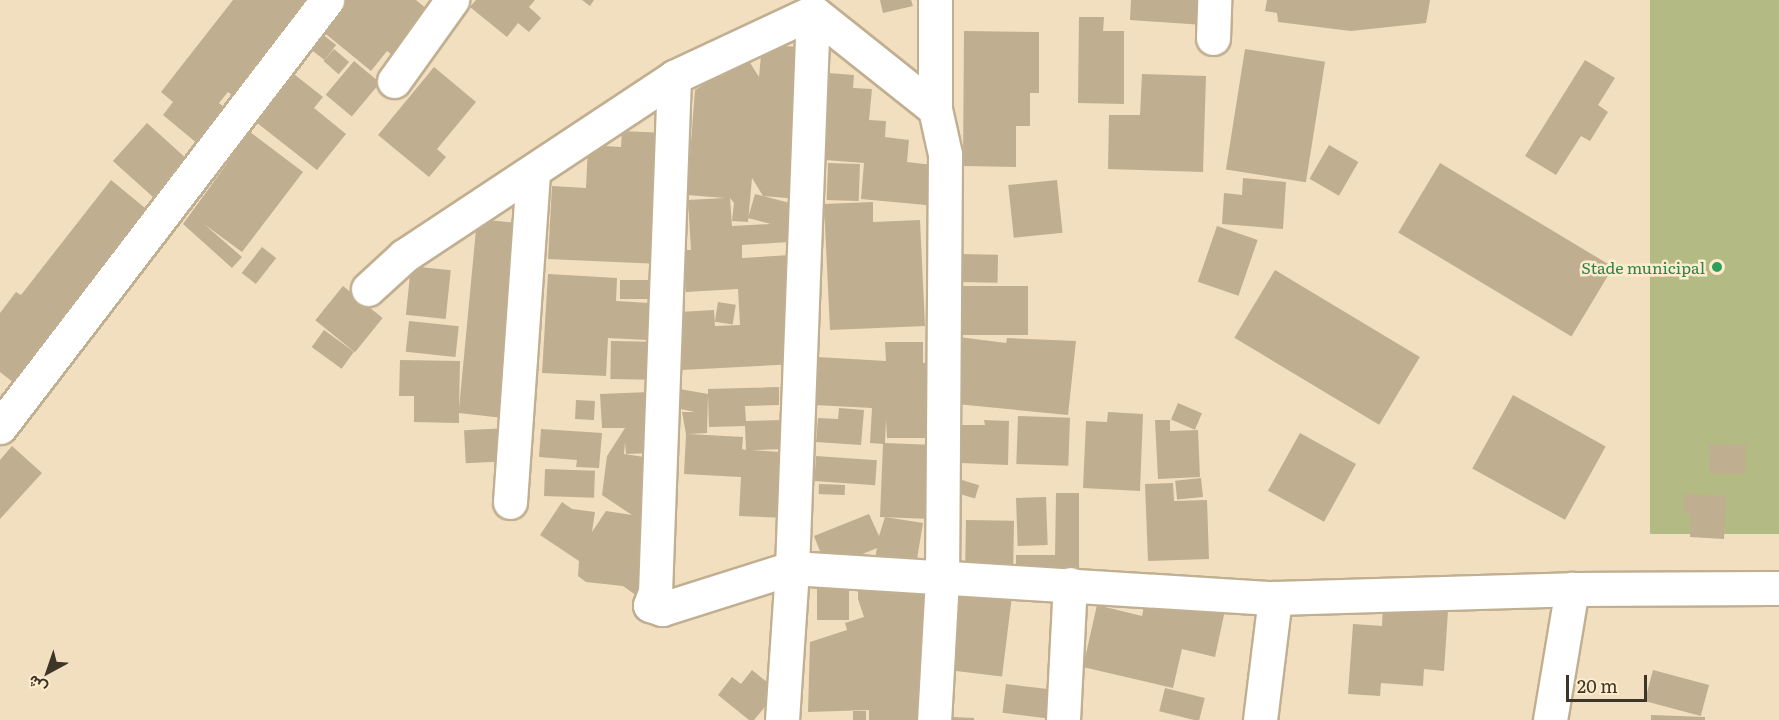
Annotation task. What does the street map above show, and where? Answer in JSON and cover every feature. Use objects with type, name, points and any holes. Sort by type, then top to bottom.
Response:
[{"type":"street","points":[[0,427],[327,0]]},
{"type":"street","points":[[394,81],[452,0]]},
{"type":"street","points":[[934,720],[942,579],[945,154],[935,109],[935,0]]},
{"type":"street","points":[[1213,38],[1214,0]]},
{"type":"street","points":[[813,12],[935,109]]},
{"type":"street","points":[[368,289],[404,256],[533,173],[674,77],[813,12]]},
{"type":"street","points":[[783,720],[792,568],[813,12]]},
{"type":"street","points":[[674,77],[655,592],[650,605],[662,609],[792,568],[1275,598],[1572,589],[1779,588]]},
{"type":"street","points":[[510,502],[533,173]]},
{"type":"street","points":[[1063,720],[1070,584]]},
{"type":"street","points":[[1550,720],[1572,589]]},
{"type":"street","points":[[1260,720],[1275,598]]},
{"type":"green space","name":"Stade municipal","points":[[1650,0],[1779,0],[1779,534],[1650,534]]},
{"type":"building","points":[[233,0],[314,0],[237,99],[228,92],[219,103],[233,114],[204,149],[163,115],[173,102],[161,92]]},
{"type":"building","points":[[345,0],[416,0],[428,10],[392,55],[387,51],[371,71],[321,30]]},
{"type":"building","points":[[476,0],[535,0],[529,7],[541,18],[529,32],[518,23],[507,37],[470,7]]},
{"type":"building","points":[[582,0],[594,0],[590,6]]},
{"type":"building","points":[[880,0],[911,0],[913,6],[883,13]]},
{"type":"building","points":[[1131,0],[1205,0],[1204,25],[1130,20]]},
{"type":"building","points":[[1267,0],[1430,0],[1426,23],[1351,31],[1278,22],[1277,13],[1265,11]]},
{"type":"building","points":[[1079,17],[1104,17],[1103,31],[1124,31],[1124,104],[1078,103]]},
{"type":"building","points":[[964,31],[1039,32],[1039,93],[1030,93],[1030,126],[1016,126],[1016,167],[963,166]]},
{"type":"building","points":[[322,34],[336,45],[324,60],[310,49]]},
{"type":"building","points":[[762,44],[797,47],[799,199],[763,196],[752,178],[749,216],[755,194],[794,204],[789,242],[742,245],[742,258],[790,255],[796,364],[682,370],[679,312],[714,310],[715,326],[740,325],[738,289],[686,292],[683,250],[691,250],[688,200],[725,198],[687,195],[695,90],[747,58],[759,77]],"holes":[[[730,198],[734,203],[732,221],[748,222],[748,218],[771,224],[732,226]]]},
{"type":"building","points":[[334,49],[349,62],[339,74],[324,61]]},
{"type":"building","points":[[1245,49],[1325,62],[1306,182],[1226,169]]},
{"type":"building","points":[[1585,60],[1615,78],[1598,105],[1608,112],[1590,141],[1581,136],[1556,175],[1525,156]]},
{"type":"building","points":[[354,61],[380,83],[352,117],[326,95]]},
{"type":"building","points":[[434,67],[476,102],[437,149],[446,157],[429,177],[378,135]]},
{"type":"building","points":[[290,71],[323,97],[314,108],[346,134],[317,170],[252,119]]},
{"type":"building","points":[[828,73],[854,75],[853,88],[872,89],[869,120],[886,121],[885,137],[909,140],[907,162],[941,166],[937,206],[861,199],[864,163],[825,160],[828,129],[823,128]]},
{"type":"building","points":[[1142,74],[1206,76],[1203,172],[1108,169],[1109,115],[1140,115]]},
{"type":"building","points":[[147,123],[194,165],[160,203],[113,161]]},
{"type":"building","points":[[622,131],[666,133],[660,264],[548,259],[552,186],[586,188],[588,145],[621,147]]},
{"type":"building","points":[[250,132],[303,172],[242,252],[204,224],[242,257],[232,268],[183,224]]},
{"type":"building","points":[[1329,145],[1358,162],[1339,196],[1310,179]]},
{"type":"building","points":[[828,163],[860,164],[859,201],[827,200]]},
{"type":"building","points":[[1440,163],[1613,267],[1571,336],[1398,232]]},
{"type":"building","points":[[1243,178],[1286,182],[1283,229],[1222,224],[1224,193],[1242,195]]},
{"type":"building","points":[[111,180],[156,217],[27,393],[0,372],[0,313],[16,292],[21,295]]},
{"type":"building","points":[[1057,180],[1063,233],[1014,238],[1008,185]]},
{"type":"building","points":[[873,202],[873,222],[920,220],[925,326],[830,330],[824,204]]},
{"type":"building","points":[[477,219],[529,224],[512,419],[459,413],[459,423],[414,422],[414,396],[399,396],[400,360],[460,361],[459,409]]},
{"type":"building","points":[[1217,226],[1258,240],[1238,296],[1198,282]]},
{"type":"building","points":[[262,247],[276,258],[256,284],[242,273]]},
{"type":"building","points":[[959,254],[998,255],[998,283],[959,282]]},
{"type":"building","points":[[411,266],[451,270],[446,319],[406,315]]},
{"type":"building","points":[[1275,270],[1420,357],[1379,425],[1234,338]]},
{"type":"building","points":[[548,274],[617,278],[616,301],[650,303],[648,340],[608,338],[606,376],[542,373]]},
{"type":"building","points":[[620,280],[648,280],[648,299],[620,299]]},
{"type":"building","points":[[343,286],[383,318],[355,352],[315,320]]},
{"type":"building","points":[[960,286],[1028,286],[1028,335],[960,335]]},
{"type":"building","points":[[718,302],[736,305],[733,325],[715,322]]},
{"type":"building","points":[[409,321],[459,326],[455,357],[406,352]]},
{"type":"building","points":[[324,330],[354,352],[342,369],[312,347]]},
{"type":"building","points":[[959,337],[1006,343],[1007,338],[1076,341],[1068,415],[956,404]]},
{"type":"building","points":[[611,341],[650,342],[649,380],[610,379]]},
{"type":"building","points":[[885,342],[923,342],[923,363],[935,363],[936,438],[887,438],[886,419],[885,443],[934,445],[931,519],[880,517],[883,444],[870,443],[872,408],[815,405],[817,357],[886,361]]},
{"type":"building","points":[[779,387],[779,405],[745,406],[746,421],[783,420],[784,449],[752,450],[792,453],[789,518],[739,516],[741,477],[684,474],[686,434],[682,412],[695,412],[671,407],[674,388],[708,394],[708,389]],"holes":[[[708,395],[709,427],[745,426],[746,450],[742,449],[743,437],[688,434],[707,433]]]},
{"type":"building","points":[[649,392],[652,453],[626,454],[625,442],[624,454],[658,459],[643,588],[637,596],[623,586],[586,582],[578,576],[579,561],[540,535],[562,502],[572,509],[595,512],[592,532],[606,511],[632,515],[602,495],[607,456],[625,428],[602,428],[600,394]]},
{"type":"building","points":[[1513,395],[1606,446],[1565,520],[1472,468]]},
{"type":"building","points":[[576,400],[595,401],[594,420],[575,419]]},
{"type":"building","points":[[1178,403],[1202,413],[1195,430],[1171,420]]},
{"type":"building","points":[[839,408],[864,410],[861,445],[816,442],[818,418],[838,419]]},
{"type":"building","points":[[1108,412],[1143,414],[1140,491],[1083,488],[1086,421],[1107,422]]},
{"type":"building","points":[[1018,416],[1070,418],[1068,466],[1016,464]]},
{"type":"building","points":[[984,420],[1009,421],[1008,465],[961,463],[962,425],[985,425]]},
{"type":"building","points":[[1155,420],[1170,420],[1170,431],[1198,430],[1200,477],[1158,479]]},
{"type":"building","points":[[508,428],[510,461],[466,463],[464,430]]},
{"type":"building","points":[[541,429],[602,433],[599,468],[576,467],[577,460],[539,457]]},
{"type":"building","points":[[1300,433],[1356,464],[1324,522],[1268,491]]},
{"type":"building","points":[[1710,444],[1746,445],[1745,474],[1709,473]]},
{"type":"building","points":[[12,446],[42,473],[0,519],[0,460]]},
{"type":"building","points":[[816,456],[877,460],[875,485],[814,481]]},
{"type":"building","points":[[545,469],[595,471],[594,498],[544,496]]},
{"type":"building","points":[[1201,478],[1203,497],[1177,500],[1175,481]]},
{"type":"building","points":[[959,479],[979,485],[975,499],[955,492]]},
{"type":"building","points":[[1173,483],[1174,501],[1207,500],[1209,559],[1148,561],[1145,484]]},
{"type":"building","points":[[819,484],[845,485],[845,495],[819,494]]},
{"type":"building","points":[[1056,493],[1079,493],[1079,572],[1016,572],[1016,555],[1055,555]]},
{"type":"building","points":[[1684,494],[1726,496],[1724,539],[1690,537],[1691,514],[1684,513]]},
{"type":"building","points":[[1046,497],[1048,545],[1018,546],[1016,498]]},
{"type":"building","points":[[869,514],[879,536],[885,517],[923,523],[916,565],[875,558],[877,548],[827,569],[814,536]]},
{"type":"building","points":[[966,520],[1014,521],[1013,573],[965,572]]},
{"type":"building","points":[[858,575],[879,576],[885,593],[902,594],[922,587],[933,618],[928,720],[869,720],[869,710],[808,712],[810,642],[847,630],[845,623],[864,617],[858,599]]},
{"type":"building","points":[[817,582],[849,582],[849,620],[817,620]]},
{"type":"building","points":[[953,592],[1012,599],[1002,677],[943,669]]},
{"type":"building","points":[[1147,592],[1225,610],[1215,657],[1182,649],[1173,688],[1083,667],[1097,605],[1142,616]]},
{"type":"building","points":[[1383,606],[1448,611],[1444,671],[1424,669],[1423,686],[1381,683],[1380,696],[1348,694],[1353,624],[1382,626]]},
{"type":"building","points":[[752,670],[778,691],[754,720],[749,720],[718,695],[732,677],[741,684]]},
{"type":"building","points":[[1653,670],[1709,685],[1701,716],[1645,701]]},
{"type":"building","points":[[1006,684],[1054,690],[1050,719],[1002,713]]},
{"type":"building","points":[[1165,688],[1205,698],[1199,720],[1159,711]]},
{"type":"building","points":[[853,711],[866,711],[866,720],[853,720]]},
{"type":"building","points":[[1651,715],[1705,717],[1705,720],[1651,720]]},
{"type":"building","points":[[953,717],[974,718],[974,720],[953,720]]},
{"type":"place","name":"Stade municipal","points":[[1717,267]]}]
